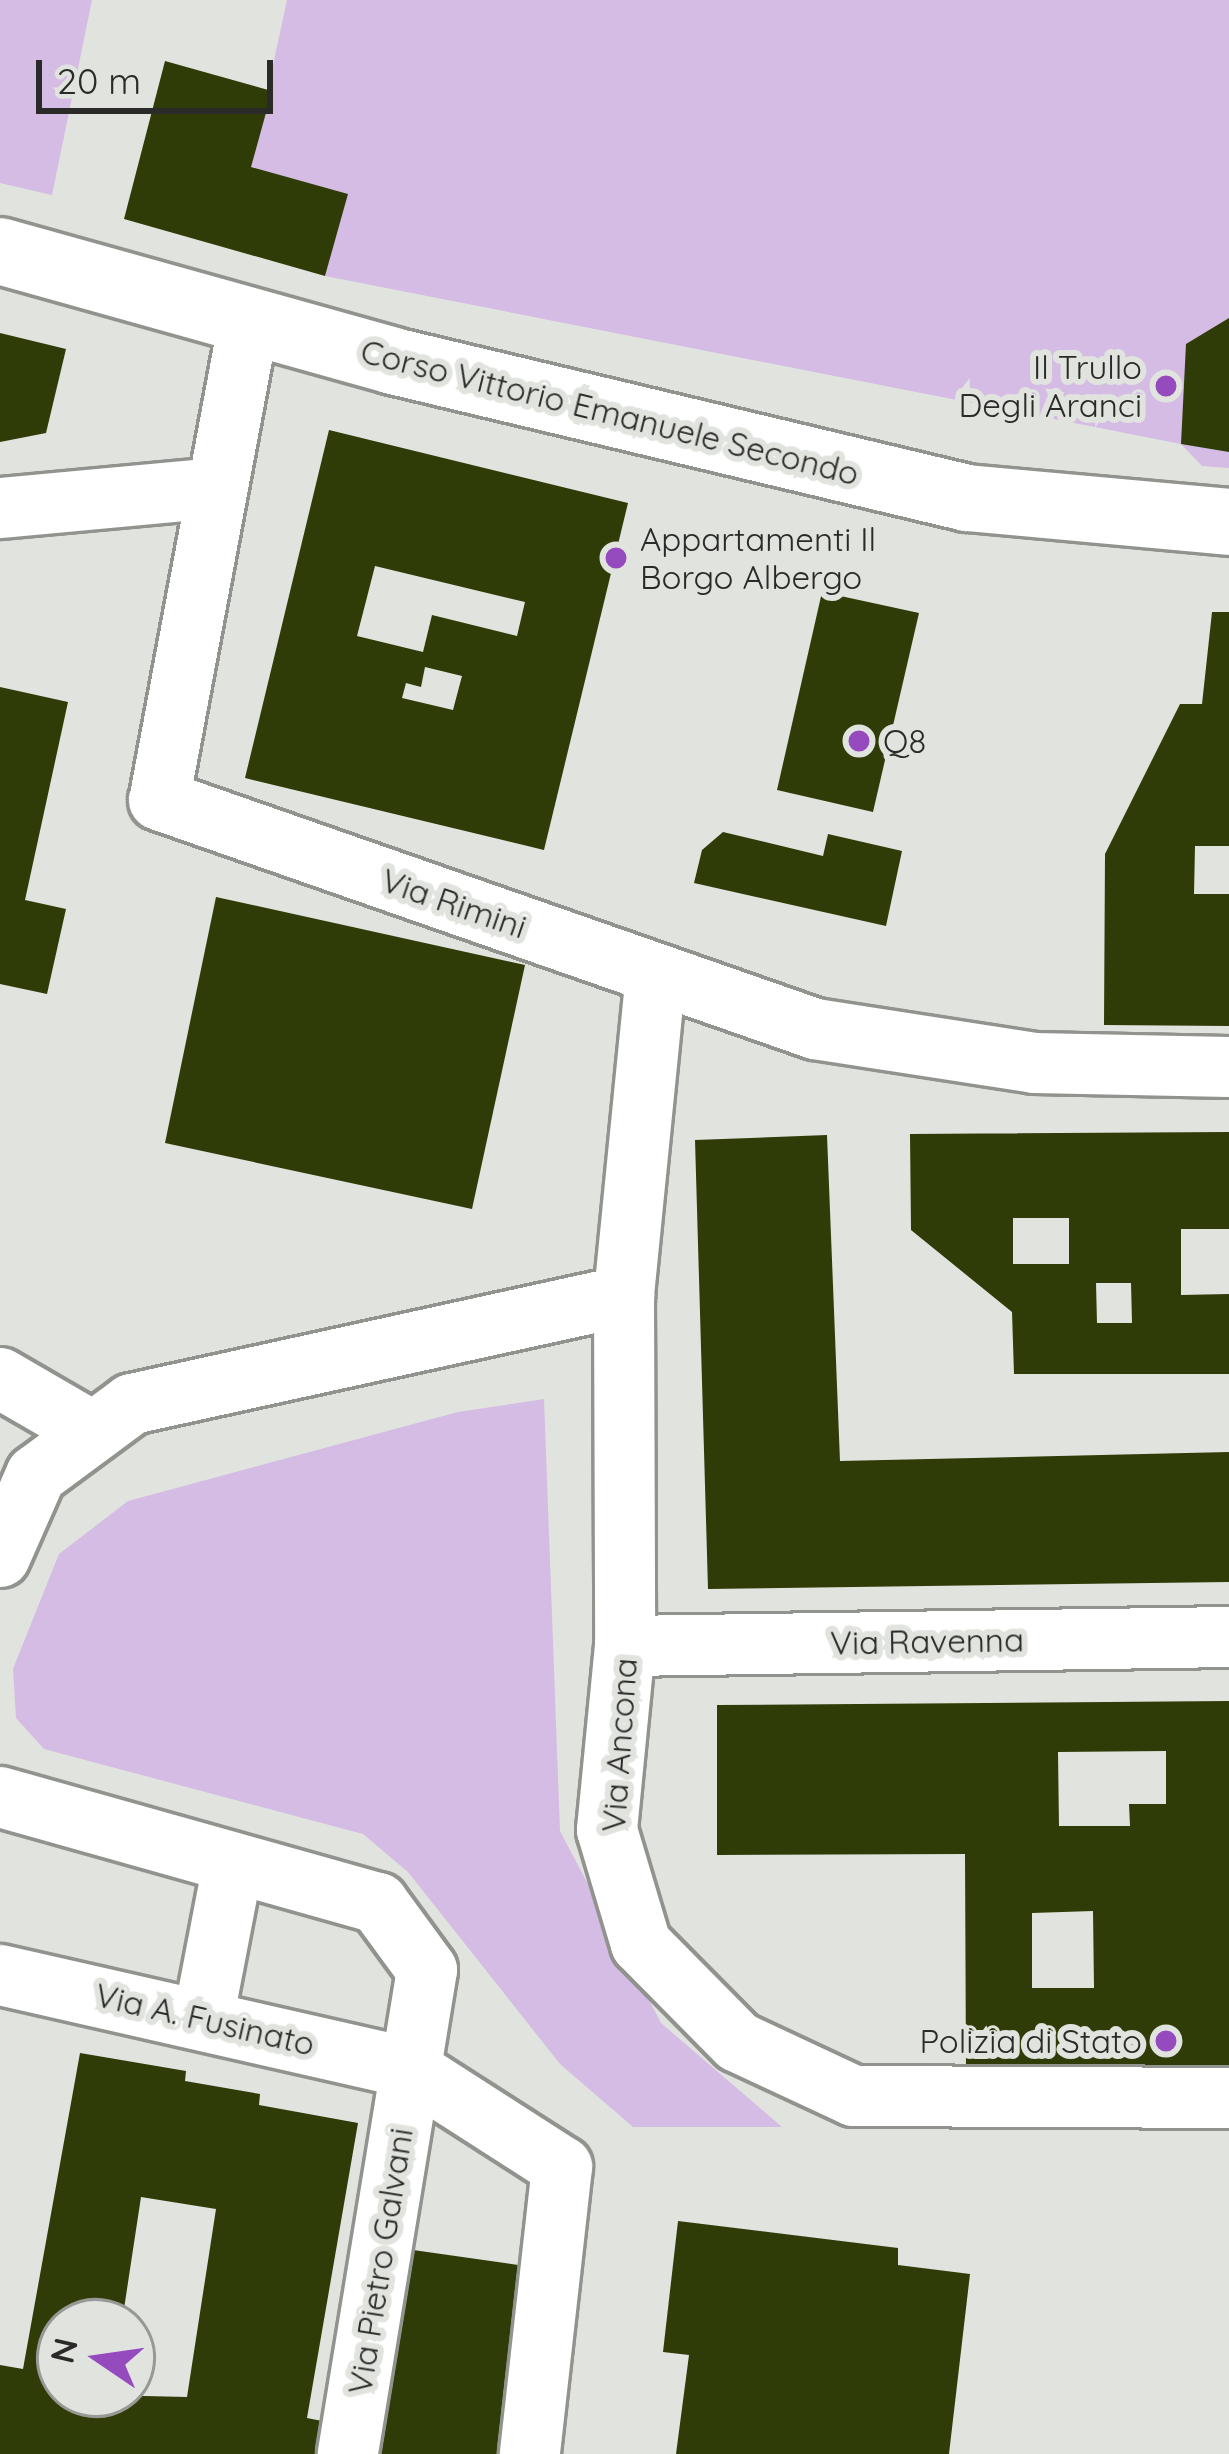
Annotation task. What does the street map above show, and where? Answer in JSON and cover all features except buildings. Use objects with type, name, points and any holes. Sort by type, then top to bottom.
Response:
[{"type":"street","name":"Corso Vittorio Emanuele Secondo","points":[[0,251],[249,321],[967,498],[1229,522]]},
{"type":"street","name":"Via Rimini","points":[[249,321],[159,800],[815,1029],[1034,1064],[1229,1067]]},
{"type":"street","points":[[0,508],[215,488]]},
{"type":"street","name":"Via Ancona","points":[[656,974],[624,1296],[626,1646],[607,1830],[641,1944],[738,2042],[854,2096],[1229,2098]]},
{"type":"street","points":[[0,1557],[36,1475],[131,1404],[624,1296]]},
{"type":"street","points":[[0,1378],[93,1432]]},
{"type":"street","name":"Via Ravenna","points":[[626,1646],[1229,1637]]},
{"type":"street","name":"Via Pietro Galvani","points":[[0,1797],[378,1903],[427,1970],[349,2454]]},
{"type":"street","points":[[204,2015],[233,1865]]},
{"type":"street","name":"Via A. Fusinato","points":[[2,1986],[204,2015],[408,2068],[562,2167],[530,2454]]},
{"type":"shaded area","points":[[0,0],[92,0],[52,195],[0,183]]},
{"type":"shaded area","points":[[287,0],[1229,0],[1229,468],[1202,466],[1181,444],[325,276],[347,194],[251,167]]},
{"type":"shaded area","points":[[544,1399],[560,1831],[661,2023],[782,2127],[633,2127],[560,2064],[408,1872],[363,1834],[44,1749],[16,1718],[13,1669],[59,1554],[128,1501],[458,1412]]},
{"type":"place","name":"Il Trullo Degli Aranci","points":[[1166,386]]},
{"type":"place","name":"Appartamenti Il Borgo Albergo","points":[[616,558]]},
{"type":"place","name":"Q8","points":[[859,741]]},
{"type":"place","name":"Polizia di Stato","points":[[1166,2041]]}]
